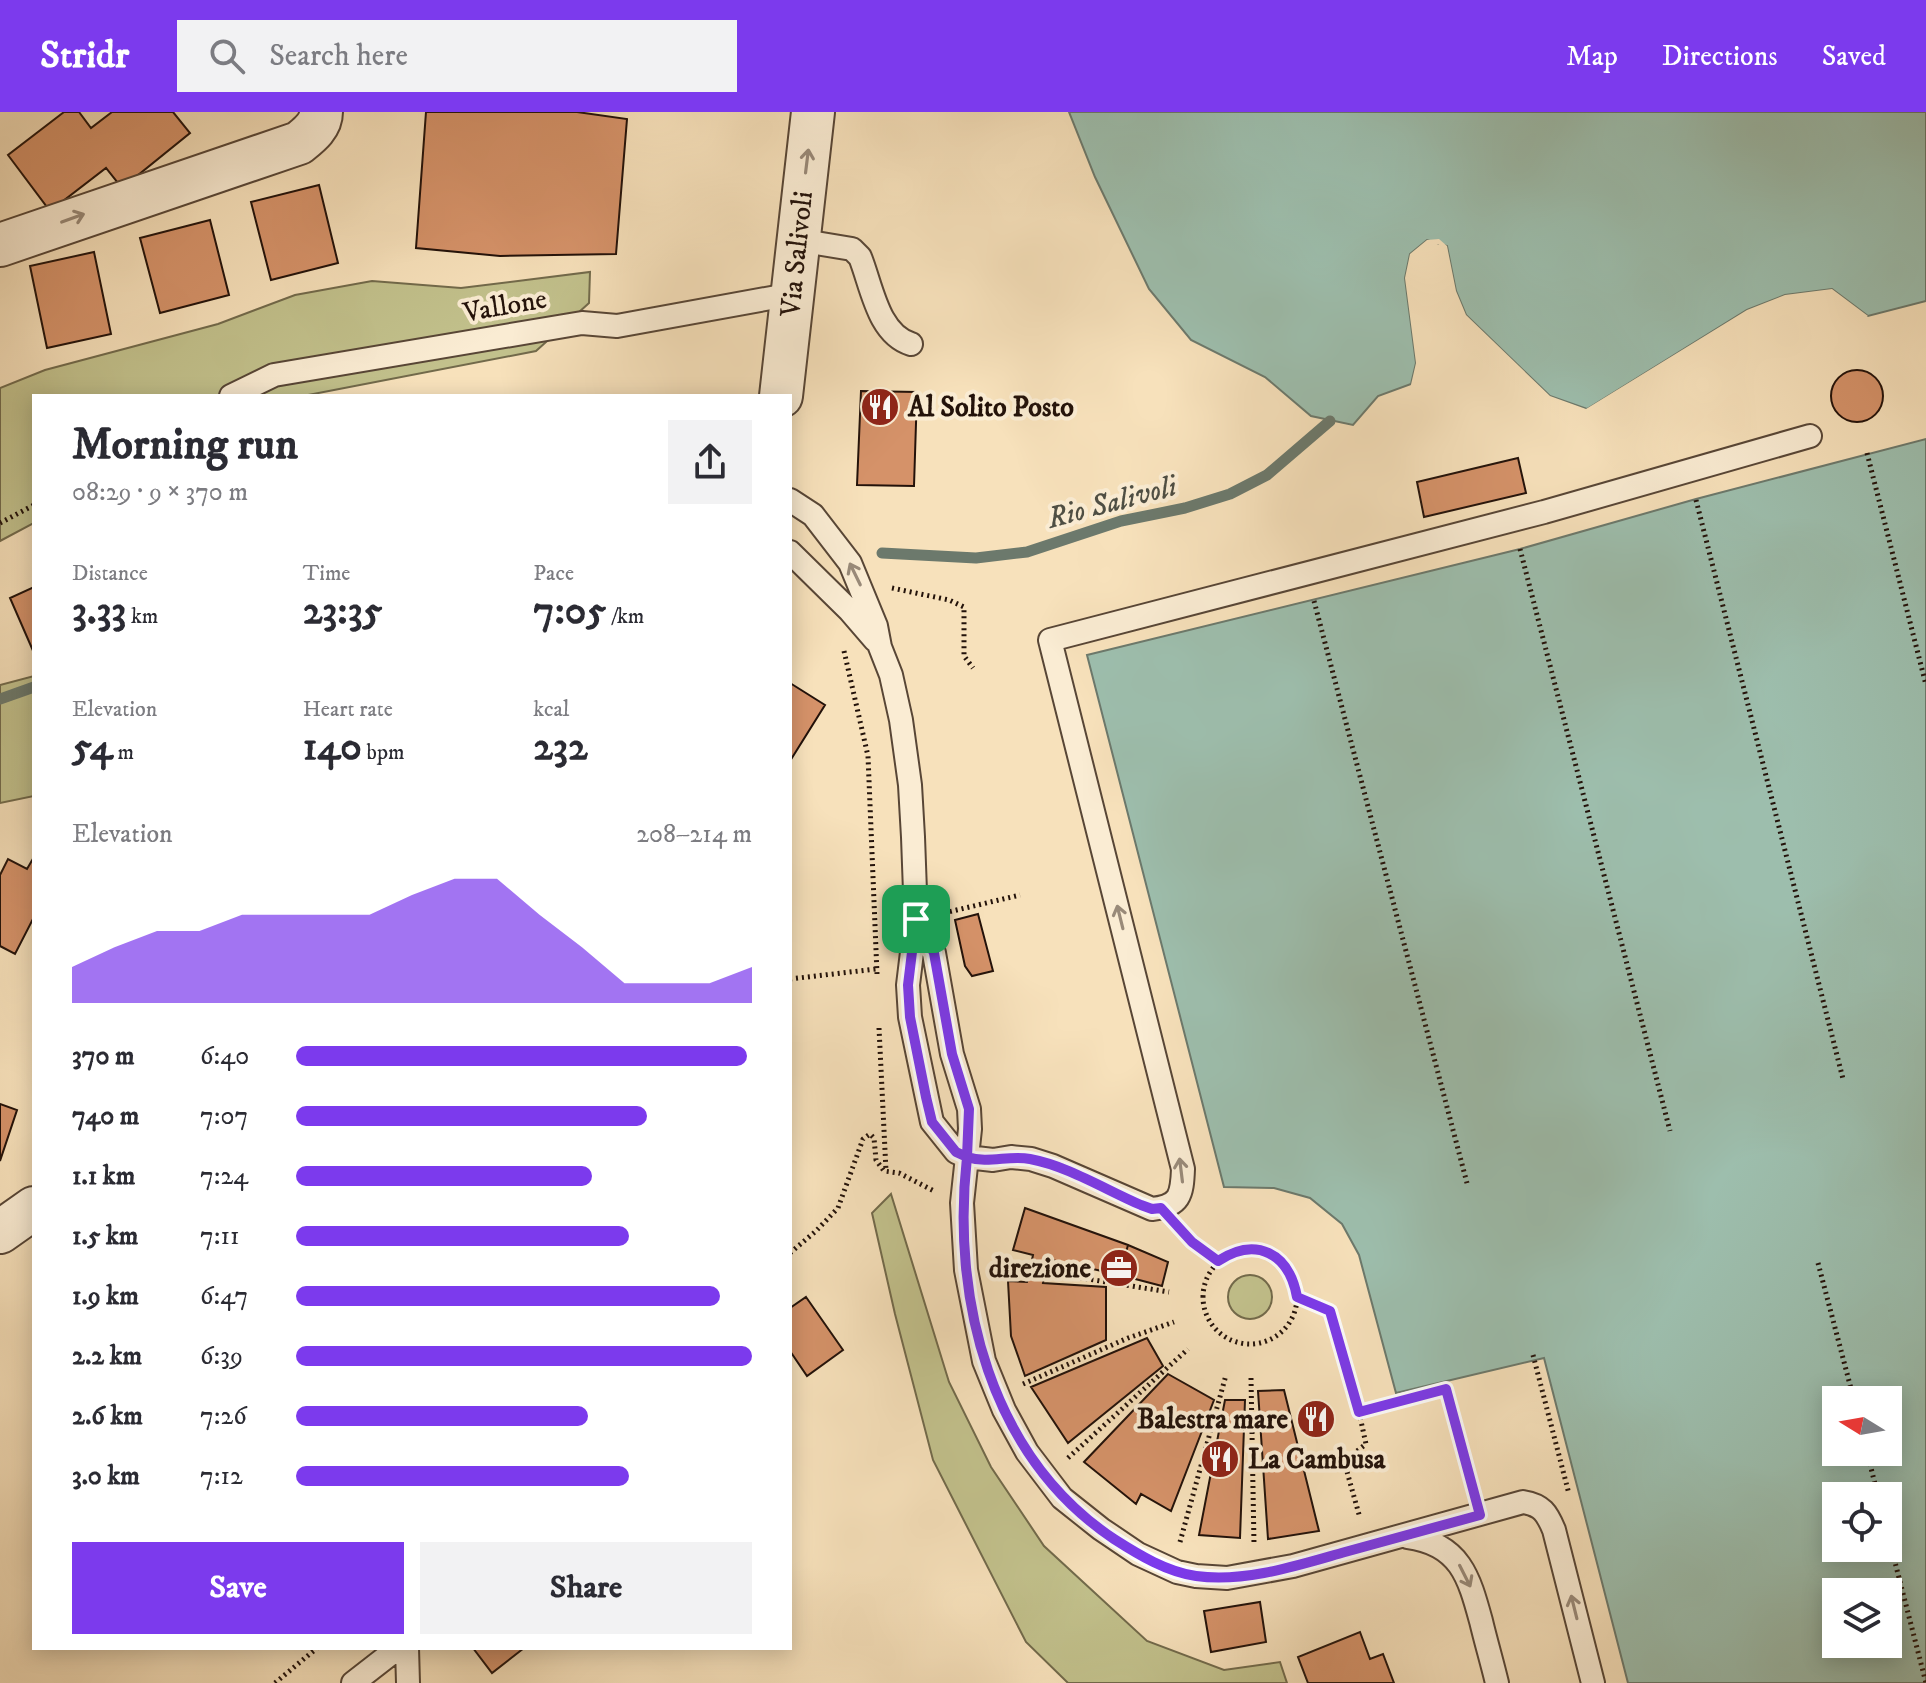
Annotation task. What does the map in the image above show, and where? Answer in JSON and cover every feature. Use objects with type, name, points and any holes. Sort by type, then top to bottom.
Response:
[{"type":"street","name":"Via Salivoli","points":[[781,394],[813,112]]},
{"type":"street","points":[[0,245],[299,143],[313,131],[321,115]]},
{"type":"street","points":[[0,1232],[32,1209]]},
{"type":"lane","points":[[798,240],[852,249],[860,257],[884,324],[899,340],[911,344]]},
{"type":"lane","name":"Vallone","points":[[235,394],[274,375],[582,323],[617,326],[793,294]]},
{"type":"lane","points":[[792,501],[813,515],[850,563],[876,626],[891,675],[910,785],[916,919],[908,985],[910,1017],[932,1122],[956,1152],[967,1157],[984,1160],[1011,1157],[1031,1159],[1152,1209],[1176,1201],[1182,1190],[1183,1169],[1050,640],[1544,512],[1810,436]]},
{"type":"lane","points":[[792,554],[850,611],[880,647]]},
{"type":"lane","points":[[916,919],[934,953],[952,1054],[969,1109],[962,1203],[966,1270],[984,1361],[1004,1410],[1027,1452],[1062,1498],[1138,1554],[1173,1570],[1196,1576],[1227,1578],[1293,1566],[1523,1502],[1536,1504],[1547,1513],[1554,1530],[1593,1683]]},
{"type":"lane","points":[[1403,1537],[1426,1540],[1442,1547],[1470,1580],[1497,1683]]},
{"type":"lane","points":[[353,1683],[395,1650]]},
{"type":"lane","points":[[407,1650],[408,1683]]},
{"type":"path","points":[[1867,453],[1926,685]]},
{"type":"path","points":[[1696,499],[1843,1079]]},
{"type":"path","points":[[0,523],[32,506]]},
{"type":"path","points":[[1520,549],[1670,1131]]},
{"type":"path","points":[[888,587],[949,600],[964,607],[964,656],[973,668]]},
{"type":"path","points":[[1313,600],[1468,1187]]},
{"type":"path","points":[[842,643],[868,756],[877,984]]},
{"type":"path","points":[[916,919],[1020,895]]},
{"type":"path","points":[[792,979],[876,969]]},
{"type":"path","points":[[879,1015],[886,1171]]},
{"type":"path","points":[[792,1251],[838,1208],[863,1139],[870,1134],[874,1138],[876,1160],[886,1171],[899,1173]]},
{"type":"path","points":[[1161,1208],[1192,1242],[1218,1261]]},
{"type":"path","points":[[1247,1249],[1262,1250],[1286,1266],[1294,1279],[1297,1297],[1294,1314],[1285,1329],[1271,1340],[1253,1344],[1236,1342],[1220,1334],[1208,1321],[1203,1306],[1203,1289],[1208,1274],[1218,1261],[1232,1252],[1247,1249]]},
{"type":"path","points":[[1818,1263],[1850,1386]]},
{"type":"path","points":[[1044,1272],[1169,1292]]},
{"type":"path","points":[[1297,1297],[1330,1311],[1359,1412],[1366,1444],[1344,1461],[1368,1546]]},
{"type":"path","points":[[1026,1383],[1128,1338],[1174,1322]]},
{"type":"path","points":[[1047,1477],[1188,1349]]},
{"type":"path","points":[[1173,1570],[1226,1375]]},
{"type":"path","points":[[1251,1378],[1255,1573]]},
{"type":"path","points":[[1359,1412],[1446,1389],[1480,1515]]},
{"type":"path","points":[[1895,1562],[1926,1683]]},
{"type":"path","points":[[275,1683],[315,1650]]},
{"type":"shaded area","points":[[1069,112],[1926,112],[1926,301],[1868,316],[1832,289],[1785,295],[1747,310],[1587,409],[1550,396],[1466,315],[1456,291],[1447,246],[1427,240],[1410,254],[1405,278],[1416,363],[1411,384],[1378,396],[1353,425],[1311,416],[1265,377],[1191,340],[1149,289],[1095,177]]},
{"type":"shaded area","points":[[590,272],[589,303],[536,351],[313,394],[32,394],[32,524],[0,541],[0,388],[45,370],[218,324],[295,295],[372,281],[461,288]]},
{"type":"shaded area","points":[[1926,439],[1926,1683],[1628,1683],[1544,1358],[1396,1393],[1359,1255],[1342,1224],[1310,1198],[1274,1188],[1224,1187],[1087,655],[1520,549]]},
{"type":"shaded area","points":[[32,677],[32,796],[0,803],[0,685]]},
{"type":"shaded area","points":[[891,1194],[949,1382],[991,1467],[1044,1546],[1147,1641],[1224,1670],[1280,1662],[1287,1683],[1068,1683],[1026,1642],[933,1460],[872,1213]]},
{"type":"shaded area","points":[[1250,1275],[1266,1281],[1272,1297],[1266,1313],[1250,1319],[1234,1313],[1228,1297],[1234,1281]]},
{"type":"pier","points":[[1439,239],[1447,246],[1456,291],[1466,315],[1550,396],[1586,409],[1747,310],[1785,295],[1832,289],[1868,316],[1864,318],[1831,293],[1787,299],[1749,313],[1586,413],[1547,399],[1463,318],[1452,292],[1443,248],[1438,244],[1428,244],[1414,256],[1410,278],[1420,364],[1415,385],[1410,389],[1416,363],[1405,278],[1410,254],[1427,240]]},
{"type":"building","points":[[64,112],[79,112],[91,128],[112,112],[173,112],[190,133],[122,188],[106,168],[50,211],[8,155]]},
{"type":"building","points":[[426,112],[577,112],[627,119],[616,254],[500,256],[416,248]]},
{"type":"building","points":[[319,185],[338,263],[271,280],[251,202]]},
{"type":"building","points":[[210,220],[229,295],[160,313],[140,238]]},
{"type":"building","points":[[94,252],[111,334],[47,348],[30,266]]},
{"type":"building","points":[[1857,370],[1875,378],[1883,396],[1875,414],[1857,422],[1839,414],[1831,396],[1839,378]]},
{"type":"building","points":[[861,391],[917,392],[914,486],[857,485]]},
{"type":"building","points":[[1518,458],[1526,493],[1424,517],[1417,482]]},
{"type":"building","points":[[32,588],[32,648],[10,598]]},
{"type":"building","points":[[792,684],[825,705],[792,758]]},
{"type":"building","points":[[8,859],[27,869],[32,860],[32,921],[15,954],[0,946],[0,875]]},
{"type":"building","points":[[978,914],[993,971],[972,976],[965,966],[955,920]]},
{"type":"building","points":[[0,1104],[17,1110],[0,1161]]},
{"type":"building","points":[[1025,1208],[1128,1245],[1120,1275],[1047,1259],[1043,1283],[1106,1287],[1106,1340],[1025,1376],[1011,1336],[1008,1281],[1027,1282],[1030,1270],[1033,1255],[1013,1250]]},
{"type":"building","points":[[1128,1245],[1168,1262],[1162,1286],[1120,1275]]},
{"type":"building","points":[[806,1297],[843,1350],[807,1376],[792,1354],[792,1307]]},
{"type":"building","points":[[1147,1338],[1163,1366],[1068,1443],[1031,1387]]},
{"type":"building","points":[[1168,1374],[1214,1400],[1171,1511],[1141,1494],[1136,1504],[1084,1462]]},
{"type":"building","points":[[1284,1390],[1319,1531],[1268,1539],[1258,1391]]},
{"type":"building","points":[[1225,1400],[1245,1400],[1240,1538],[1199,1535]]},
{"type":"building","points":[[1260,1602],[1266,1642],[1211,1652],[1204,1611]]},
{"type":"building","points":[[1360,1632],[1370,1659],[1383,1654],[1394,1683],[1308,1683],[1298,1657]]},
{"type":"building","points":[[475,1650],[521,1650],[492,1673]]},
{"type":"waterway","name":"Rio Salivoli","points":[[882,553],[976,558],[1027,552],[1121,521],[1185,508],[1230,494],[1267,475],[1330,421]]},
{"type":"waterway","name":"Rio Salivoli","points":[[0,699],[32,688]]},
{"type":"place","name":"Al Solito Posto","points":[[880,407]]},
{"type":"place","name":"direzione","points":[[1119,1268]]},
{"type":"place","name":"Balestra mare","points":[[1316,1419]]},
{"type":"place","name":"La Cambusa","points":[[1220,1459]]},
{"type":"route","points":[[916,919],[908,985],[910,1017],[932,1122],[956,1152],[967,1157],[962,1203],[966,1270],[984,1361],[1004,1410],[1027,1452],[1062,1498],[1138,1554],[1177,1572],[1227,1578],[1293,1566],[1480,1515],[1446,1389],[1359,1412],[1330,1311],[1297,1297],[1294,1279],[1275,1256],[1262,1250],[1247,1249],[1232,1252],[1218,1261],[1192,1242],[1161,1208],[1141,1205],[1031,1159],[975,1160],[967,1157],[969,1109],[952,1054],[934,953],[916,919]]}]
